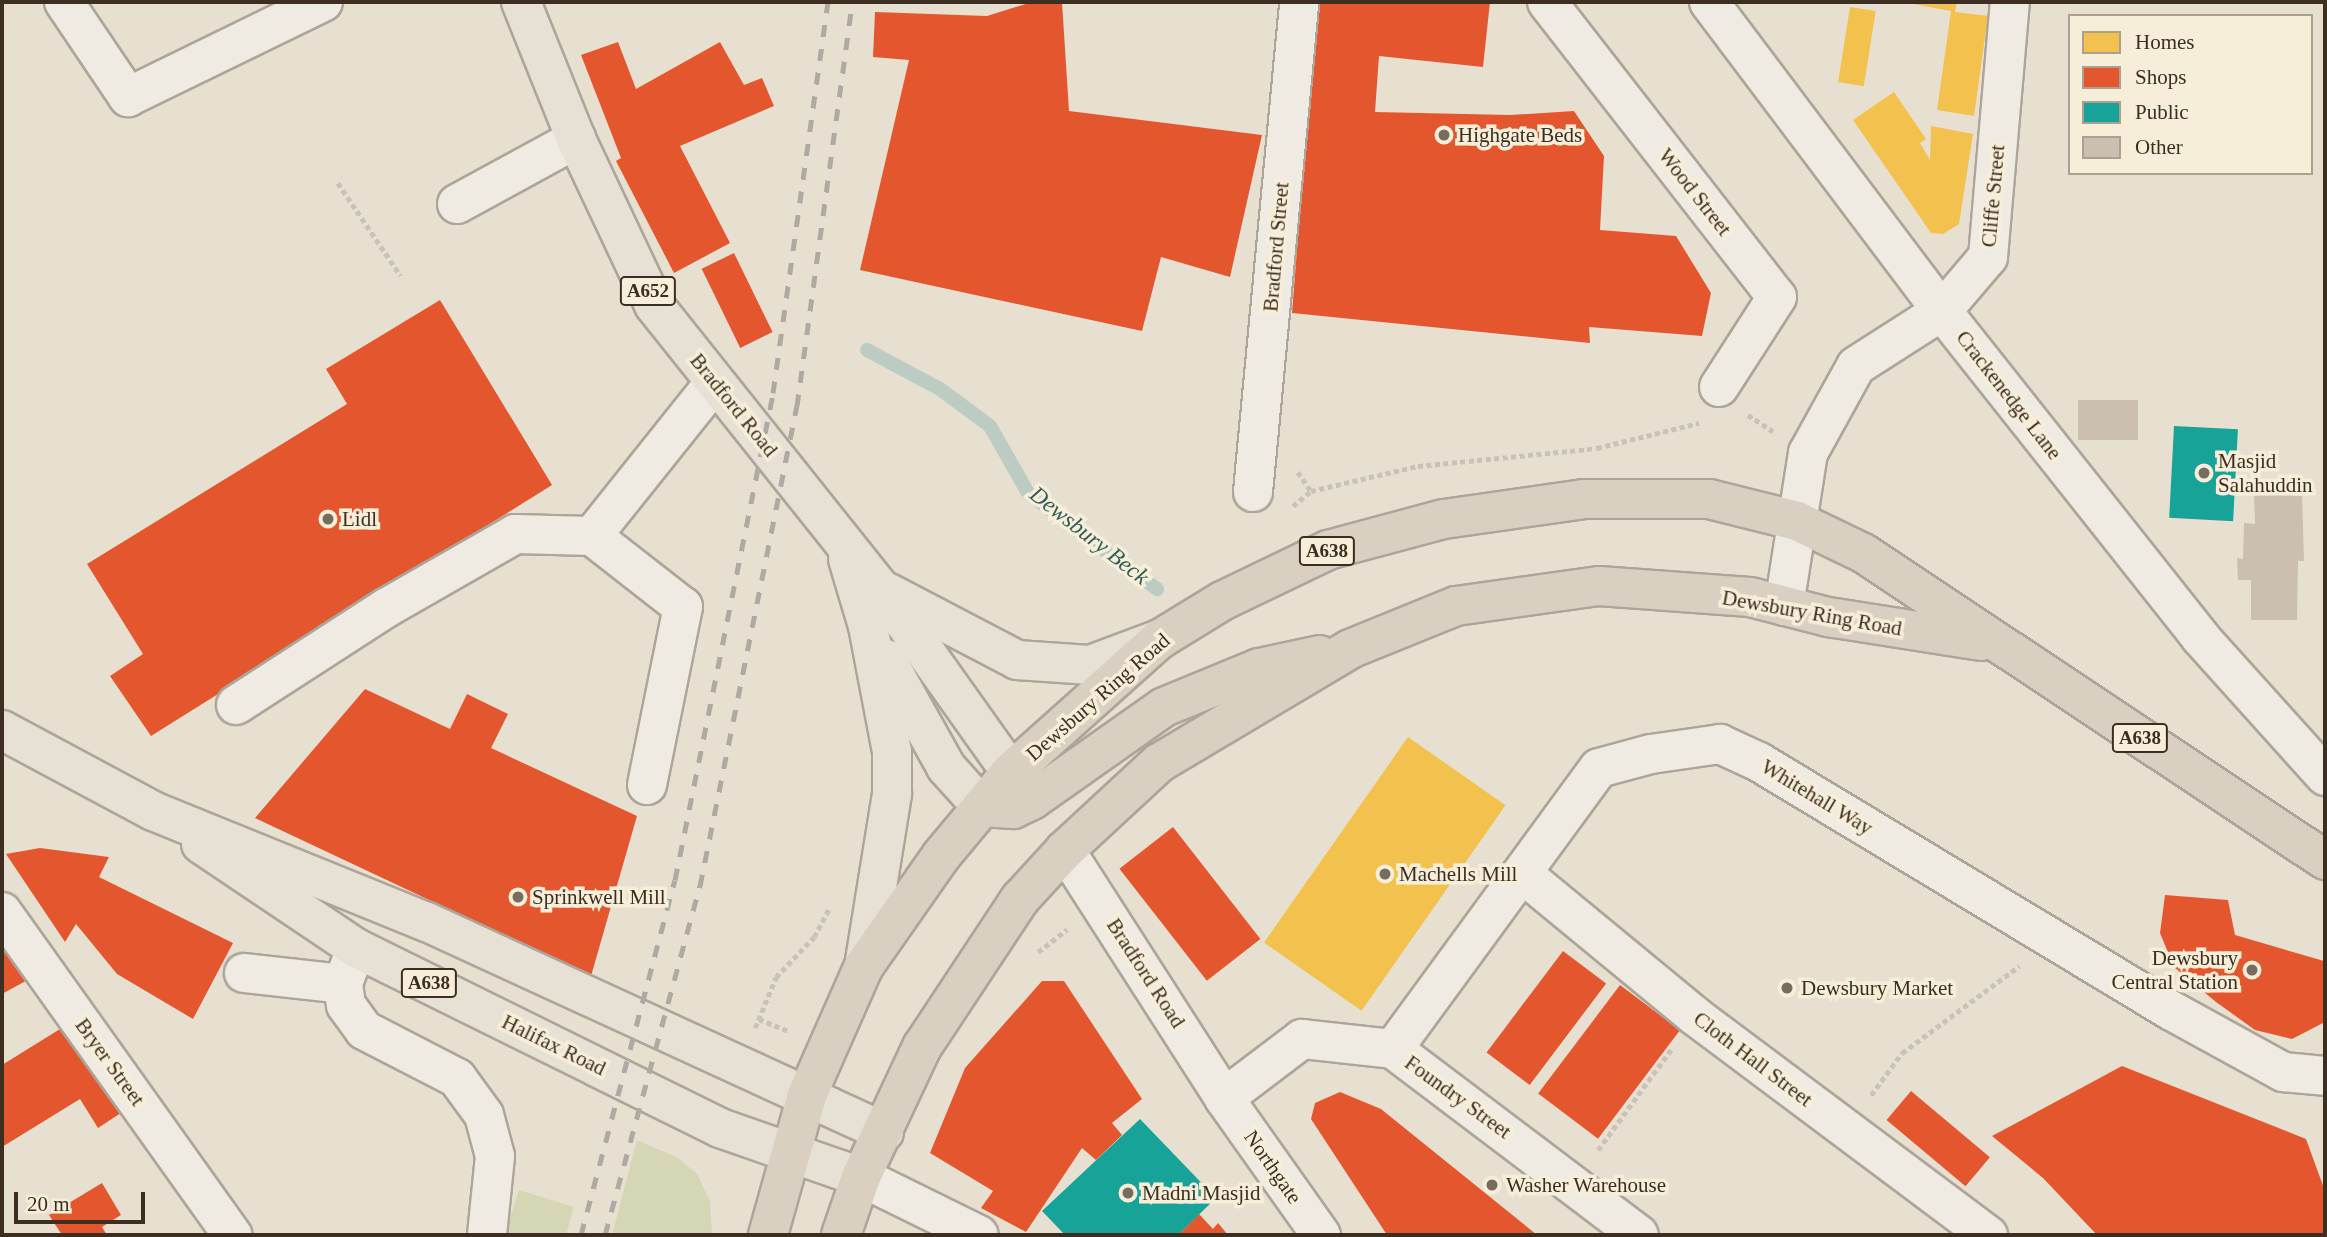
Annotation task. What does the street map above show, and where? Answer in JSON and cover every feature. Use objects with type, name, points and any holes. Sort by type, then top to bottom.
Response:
[{"type":"highway","name":"Dewsbury Ring Road","points":[[768,1235],[807,1095],[864,966],[941,856],[982,807],[1021,786],[1160,639],[1222,601],[1328,550],[1444,519],[1584,499],[1709,499],[1797,521],[1863,553],[1990,642],[2325,860]]},
{"type":"highway","name":"Dewsbury Ring Road","points":[[841,1235],[862,1177],[922,1047],[1020,899],[1065,850],[1159,763],[1350,649],[1457,606],[1599,586],[1750,597],[1828,617],[1990,642]]},
{"type":"highway","points":[[1065,850],[1021,786],[1164,708],[1259,668],[1350,649]]},
{"type":"main road","name":"Bradford Road","points":[[521,2],[576,139],[654,305],[880,589],[1021,786]]},
{"type":"main road","points":[[842,540],[868,626],[892,752],[892,794],[864,966]]},
{"type":"main road","name":"A638","points":[[880,589],[1017,660],[1090,665],[1160,639]]},
{"type":"main road","points":[[868,626],[946,767],[982,807]]},
{"type":"main road","name":"Halifax Road","points":[[8,742],[153,811],[428,922],[739,1069],[807,1095],[884,1132]]},
{"type":"main road","name":"Halifax Road","points":[[153,811],[356,948],[720,1128],[862,1177]]},
{"type":"street","points":[[71,4],[128,97],[323,2]]},
{"type":"street","name":"Bradford Street","points":[[1253,492],[1298,2]]},
{"type":"street","name":"Wood Street","points":[[1547,2],[1777,297],[1719,387]]},
{"type":"street","name":"Crackenedge Lane","points":[[1709,2],[1942,311],[2200,637],[2325,776]]},
{"type":"street","name":"Cliffe Street","points":[[1784,606],[1808,453],[1856,366],[1942,311],[1988,257],[2010,2]]},
{"type":"street","points":[[457,204],[576,139]]},
{"type":"street","points":[[592,536],[715,382]]},
{"type":"street","points":[[236,705],[386,608],[515,534],[592,536],[683,607],[648,785]]},
{"type":"street","name":"Whitehall Way","points":[[1393,1049],[1524,875],[1599,768],[1651,754],[1720,744],[1759,762],[2172,1012],[2283,1072],[2325,1076]]},
{"type":"street","name":"Bradford Road","points":[[1065,850],[1224,1098]]},
{"type":"street","name":"Cloth Hall Street","points":[[1524,875],[1695,1016],[1988,1235]]},
{"type":"street","name":"Bryer Street","points":[[2,912],[225,1224]]},
{"type":"street","points":[[356,948],[343,984],[346,1005],[365,1030],[457,1078],[484,1115],[495,1156],[487,1235]]},
{"type":"street","points":[[244,973],[343,984]]},
{"type":"street","name":"Foundry Street","points":[[1224,1098],[1302,1039],[1393,1049],[1639,1235]]},
{"type":"street","name":"Northgate","points":[[1224,1098],[1321,1235]]},
{"type":"street","name":"Halifax Road","points":[[862,1177],[979,1235]]},
{"type":"path","points":[[338,183],[401,276]]},
{"type":"path","points":[[739,1069],[776,977],[814,936],[832,902]]},
{"type":"path","points":[[1846,1129],[1902,1054],[2029,960]]},
{"type":"path","points":[[1598,1150],[1695,1016]]},
{"type":"green space","points":[[637,1140],[678,1158],[697,1174],[710,1201],[712,1235],[612,1235]]},
{"type":"green space","points":[[519,1190],[574,1207],[566,1235],[505,1235]]},
{"type":"building: Homes","points":[[1903,2],[1957,2],[1955,12],[1988,16],[1974,116],[1937,110],[1951,11]]},
{"type":"building: Homes","points":[[1850,7],[1876,11],[1864,86],[1838,82]]},
{"type":"building: Homes","points":[[1894,92],[1926,139],[1920,143],[1930,160],[1931,126],[1973,134],[1959,224],[1943,234],[1931,233],[1853,120]]},
{"type":"building: Homes","name":"Machells Mill","points":[[1408,737],[1505,805],[1362,1011],[1264,943]]},
{"type":"building: Shops","points":[[1032,2],[1062,2],[1069,111],[1262,135],[1230,277],[1161,257],[1142,331],[860,270],[909,60],[873,57],[875,12],[987,16]]},
{"type":"building: Shops","points":[[1315,2],[1490,2],[1483,67],[1379,56],[1375,112],[1510,115],[1574,111],[1604,156],[1600,230],[1676,236],[1711,293],[1702,336],[1589,327],[1590,343],[1292,313],[1301,198],[1290,198]]},
{"type":"building: Shops","points":[[618,42],[636,89],[720,42],[744,85],[762,78],[774,106],[680,146],[730,243],[674,273],[616,161],[621,158],[581,55]]},
{"type":"building: Shops","points":[[734,253],[773,332],[740,348],[702,269]]},
{"type":"building: Shops","name":"Lidl","points":[[440,300],[552,485],[151,736],[110,676],[143,654],[87,564],[347,404],[326,369]]},
{"type":"building: Shops","name":"Sprinkwell Mill","points":[[365,689],[450,729],[467,694],[508,714],[491,748],[637,816],[591,976],[255,818]]},
{"type":"building: Shops","points":[[1173,827],[1260,939],[1207,981],[1119,869]]},
{"type":"building: Shops","points":[[40,848],[109,857],[99,877],[233,943],[193,1019],[117,974],[76,924],[65,942],[6,854]]},
{"type":"building: Shops","name":"Dewsbury Central Station","points":[[2165,895],[2228,900],[2235,935],[2324,961],[2325,1022],[2292,1039],[2255,1030],[2216,1002],[2174,967],[2160,933]]},
{"type":"building: Shops","points":[[2,942],[33,977],[2,994]]},
{"type":"building: Shops","points":[[1563,951],[1606,983],[1530,1085],[1487,1052]]},
{"type":"building: Shops","points":[[1042,981],[1064,981],[1142,1099],[1112,1123],[1122,1135],[1096,1160],[1082,1148],[1026,1232],[981,1208],[993,1191],[930,1153],[965,1068]]},
{"type":"building: Shops","points":[[1620,985],[1680,1030],[1598,1139],[1538,1094]]},
{"type":"building: Shops","points":[[73,1021],[127,1109],[98,1128],[80,1099],[2,1147],[2,1065]]},
{"type":"building: Shops","points":[[2122,1066],[2306,1139],[2325,1191],[2325,1235],[2097,1235],[2043,1178],[1992,1136]]},
{"type":"building: Shops","points":[[1911,1091],[1990,1157],[1965,1186],[1887,1120]]},
{"type":"building: Shops","points":[[1340,1092],[1381,1109],[1537,1235],[1387,1235],[1311,1119],[1315,1103]]},
{"type":"building: Shops","points":[[102,1183],[121,1215],[102,1227],[107,1235],[62,1235],[49,1215]]},
{"type":"building: Shops","points":[[1199,1214],[1213,1229],[1218,1223],[1228,1235],[1178,1235]]},
{"type":"building: Public","name":"Masjid Salahuddin","points":[[2174,426],[2238,429],[2233,521],[2169,518]]},
{"type":"building: Public","points":[[1140,1119],[1216,1198],[1178,1235],[1065,1235],[1042,1211]]},
{"type":"building: Other","points":[[2078,400],[2138,400],[2138,440],[2078,440]]},
{"type":"building: Other","points":[[2302,492],[2304,561],[2298,561],[2297,620],[2251,620],[2251,580],[2238,580],[2237,558],[2243,559],[2244,523],[2255,524],[2254,493]]},
{"type":"waterway","name":"Dewsbury Beck","points":[[867,350],[940,389],[990,426],[1028,493],[1157,589]]},
{"type":"railway","points":[[581,1235],[675,880],[773,393],[828,2]]},
{"type":"railway","points":[[605,1235],[700,886],[797,406],[852,2]]},
{"type":"place","name":"Highgate Beds","points":[[1444,135]]},
{"type":"place","name":"Masjid Salahuddin","points":[[2204,473]]},
{"type":"place","name":"Lidl","points":[[328,519]]},
{"type":"place","name":"Machells Mill","points":[[1385,874]]},
{"type":"place","name":"Sprinkwell Mill","points":[[518,897]]},
{"type":"place","name":"Dewsbury Central Station","points":[[2252,970]]},
{"type":"place","name":"Dewsbury Market","points":[[1787,988]]},
{"type":"place","name":"Washer Warehouse","points":[[1492,1185]]},
{"type":"place","name":"Madni Masjid","points":[[1128,1193]]}]
